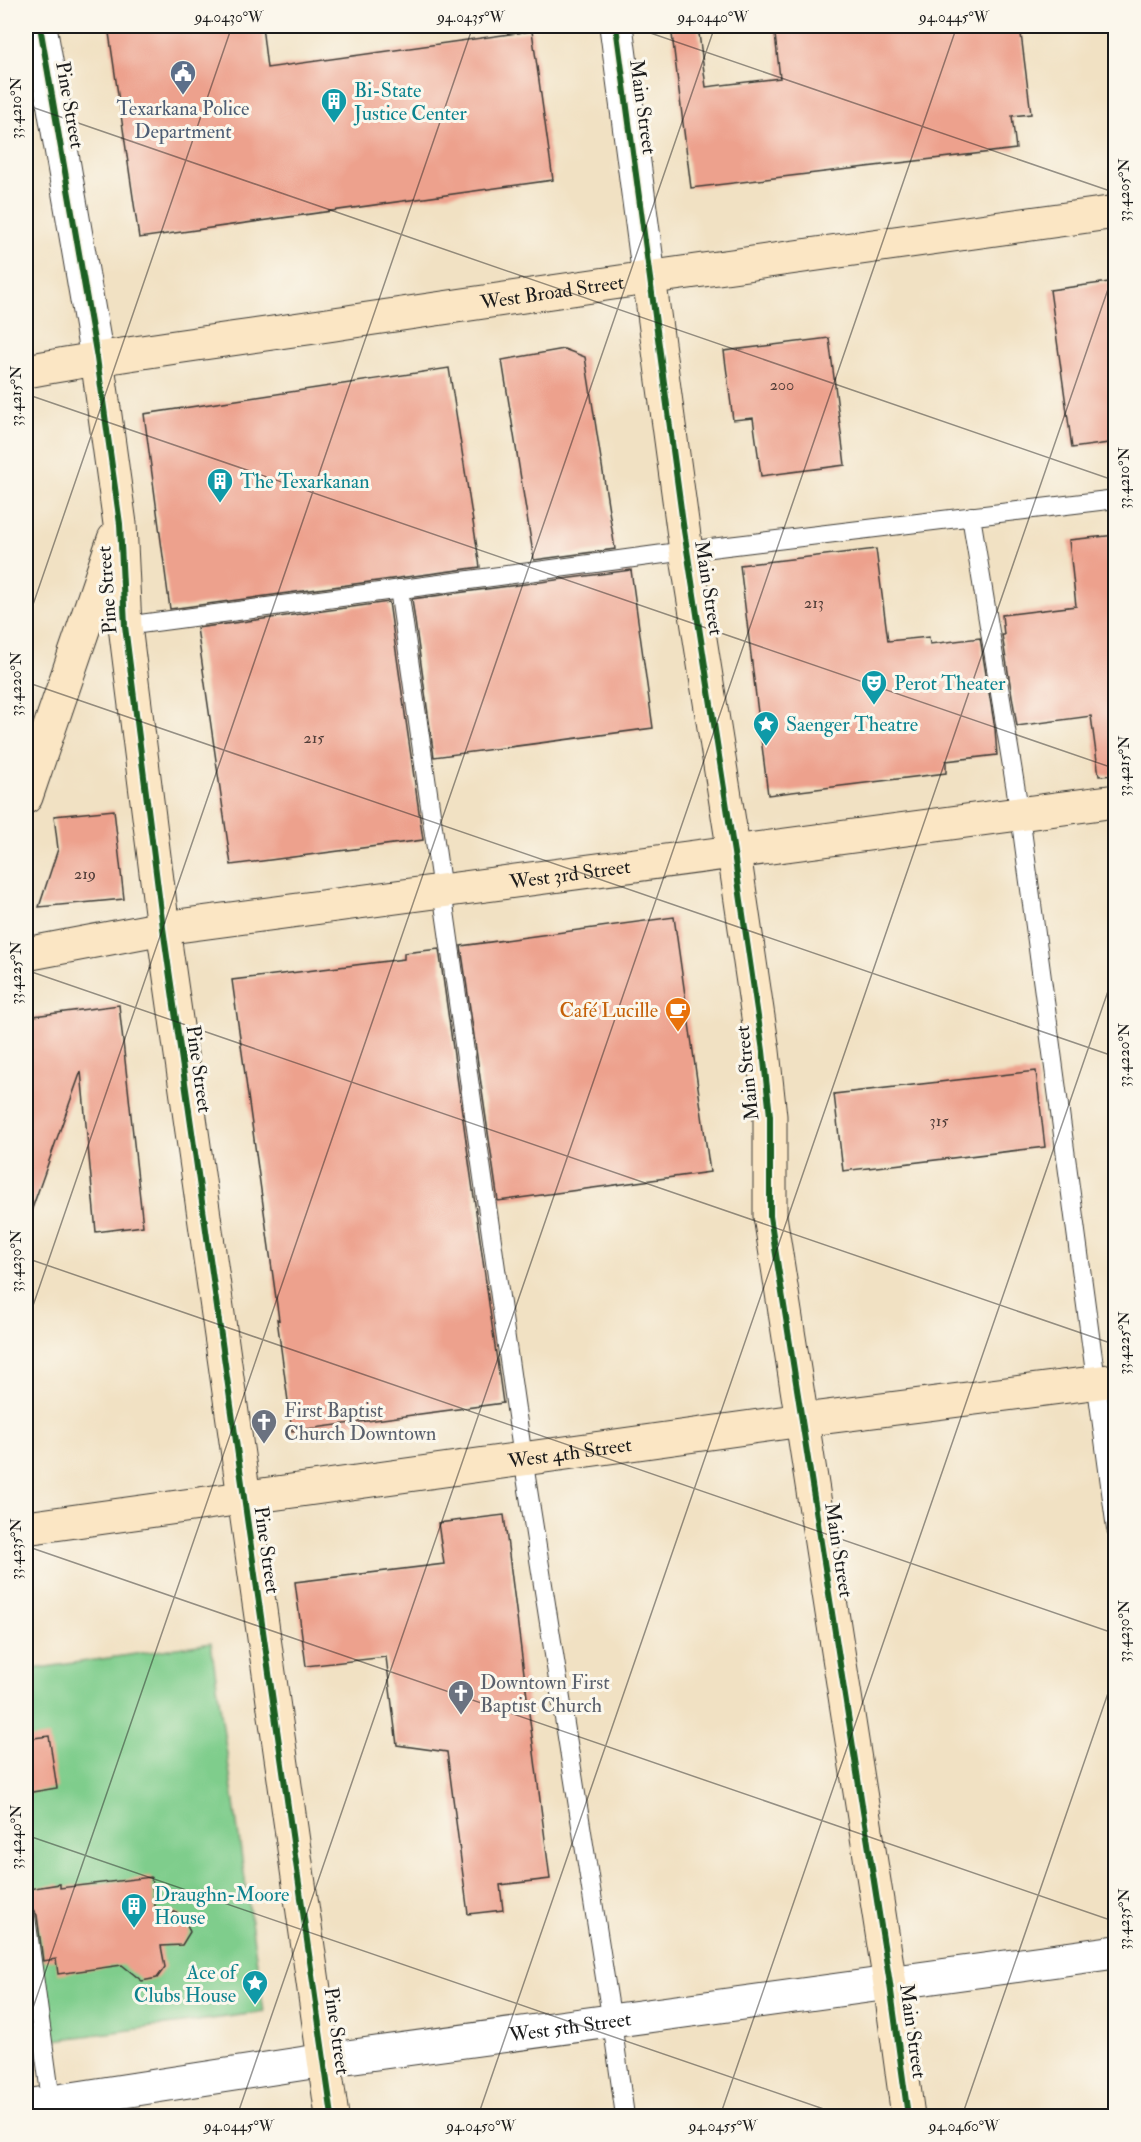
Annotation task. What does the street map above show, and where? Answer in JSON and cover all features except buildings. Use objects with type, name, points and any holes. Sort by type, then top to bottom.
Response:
[{"type":"street","name":"Pine Street","points":[[40,26],[37,71],[97,358],[120,524],[125,626],[162,928],[332,2116]]},
{"type":"street","name":"Main Street","points":[[616,26],[686,551],[734,853],[770,1116],[770,1216],[890,1984],[908,2116]]},
{"type":"street","name":"West Broad Street","points":[[26,370],[649,277],[1116,212]]},
{"type":"street","points":[[26,797],[120,524]]},
{"type":"street","name":"West 3rd Street","points":[[26,954],[162,928],[1116,801]]},
{"type":"street","name":"West 4th Street","points":[[26,1528],[802,1420],[1106,1381]]},
{"type":"street","name":"West 5th Street","points":[[43,2108],[325,2061],[1116,1952]]},
{"type":"lane","points":[[125,626],[686,551],[1116,500]]},
{"type":"lane","points":[[971,516],[1020,815],[1106,1381],[1116,1529]]},
{"type":"lane","points":[[399,588],[523,1458],[625,2116]]},
{"type":"lane","points":[[26,1917],[43,2108]]},
{"type":"green space","points":[[211,1643],[264,2012],[48,2041],[26,1871],[26,1670]]},
{"type":"cycle path","points":[[40,26],[97,358],[120,524],[125,626],[163,928],[332,2116]]},
{"type":"cycle path","points":[[616,26],[683,524],[763,1051],[770,1116],[770,1216],[890,1984],[908,2116]]},
{"type":"place","name":"Texarkana Police Department","points":[[183,96]]},
{"type":"place","name":"Bi-State Justice Center","points":[[334,124]]},
{"type":"place","name":"The Texarkanan","points":[[220,504]]},
{"type":"place","name":"Perot Theater","points":[[874,706]]},
{"type":"place","name":"Saenger Theatre","points":[[766,747]]},
{"type":"place","name":"Café Lucille","points":[[678,1033]]},
{"type":"place","name":"First Baptist Church Downtown","points":[[264,1445]]},
{"type":"place","name":"Downtown First Baptist Church","points":[[461,1716]]},
{"type":"place","name":"Draughn-Moore House","points":[[134,1929]]},
{"type":"place","name":"Ace of Clubs House","points":[[255,2006]]}]
